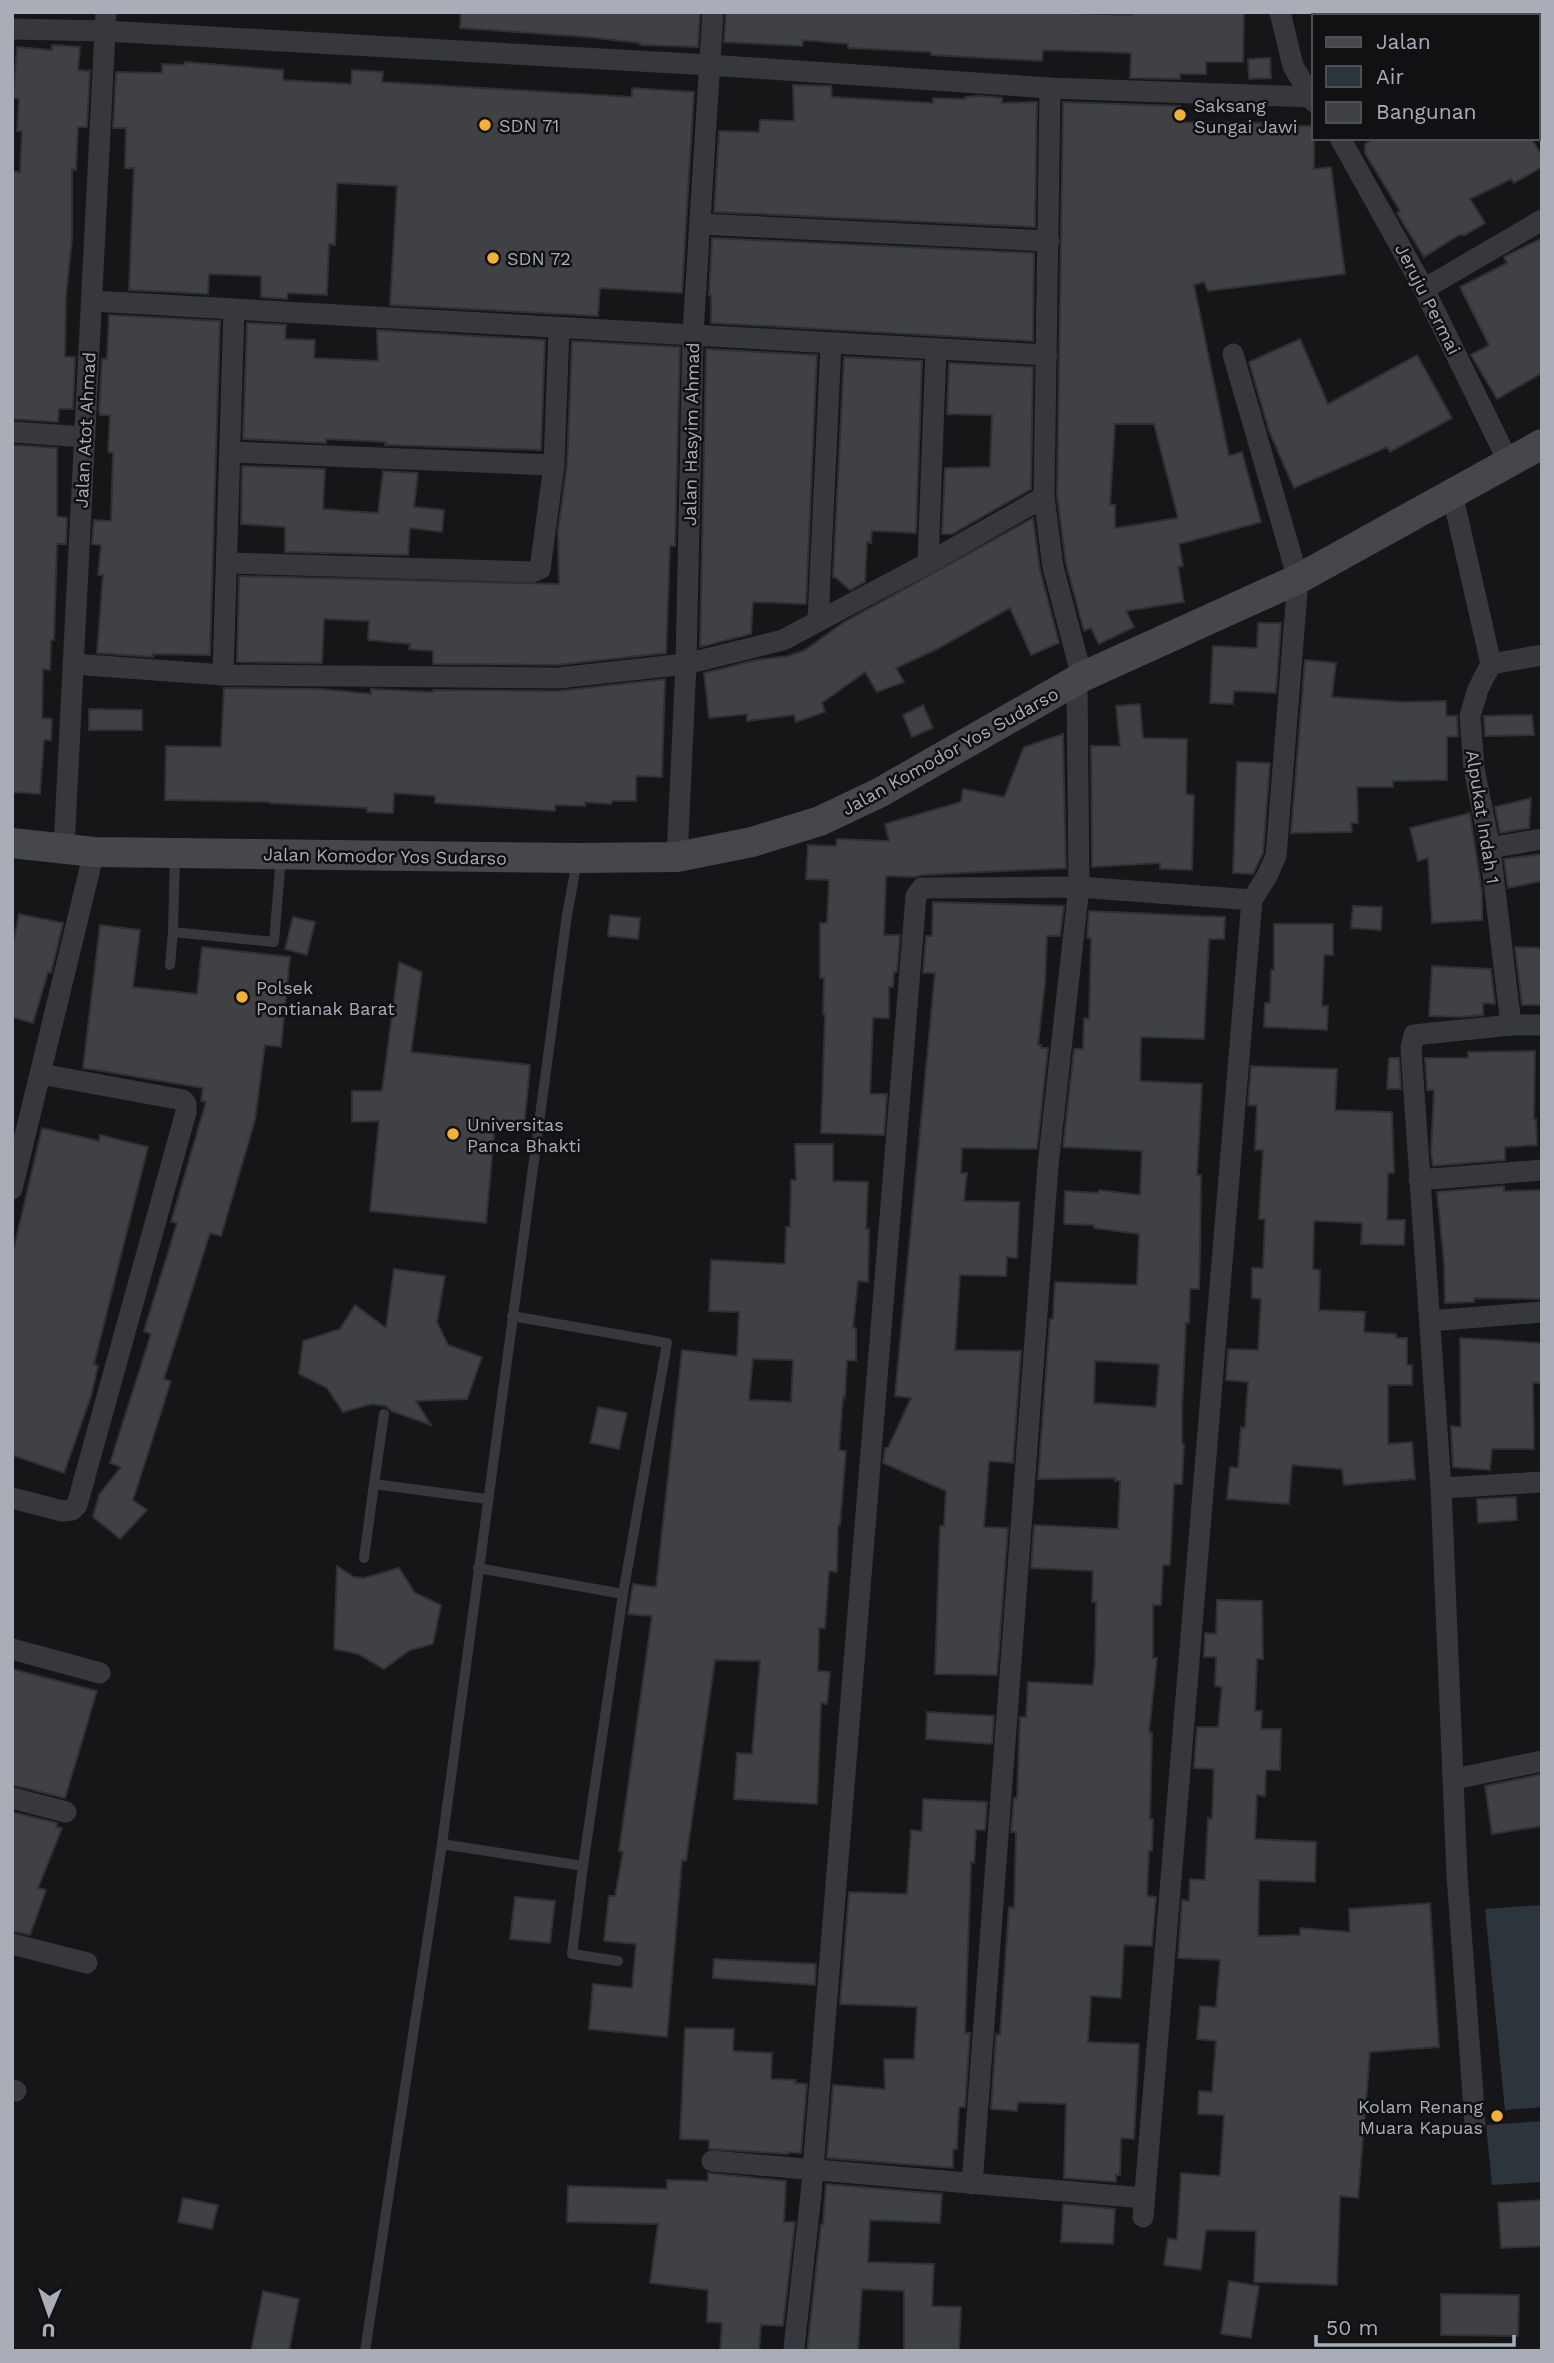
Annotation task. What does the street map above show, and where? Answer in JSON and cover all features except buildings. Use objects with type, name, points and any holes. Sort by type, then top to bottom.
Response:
[{"type":"street","name":"Jalan Hasyim Ahmad","points":[[677,857],[686,664],[693,334],[713,12]]},
{"type":"street","points":[[1280,12],[1293,66],[1312,99]]},
{"type":"street","points":[[12,29],[106,22],[1050,88],[1312,99]]},
{"type":"street","name":"Jalan Atot Ahmad","points":[[64,848],[106,22]]},
{"type":"street","points":[[972,2184],[1048,1166],[1079,887],[1080,680],[1053,567],[1044,497],[1050,88]]},
{"type":"street","name":"Jeruju Permai","points":[[1345,140],[1424,289],[1509,463]]},
{"type":"street","points":[[1424,289],[1542,220]]},
{"type":"street","points":[[700,224],[1049,241]]},
{"type":"street","points":[[92,301],[1047,355]]},
{"type":"street","points":[[223,675],[234,309]]},
{"type":"street","points":[[227,563],[532,572],[540,569],[554,465],[559,328]]},
{"type":"street","points":[[818,621],[831,344]]},
{"type":"street","points":[[928,563],[936,349]]},
{"type":"street","points":[[712,2161],[972,2184],[1144,2208],[1252,900],[1276,856],[1298,579],[1233,354]]},
{"type":"street","points":[[12,432],[85,438]]},
{"type":"street","name":"Jalan Komodor Yos Sudarso","points":[[12,843],[94,852],[577,858],[677,857],[752,842],[820,821],[879,793],[1080,680],[1298,579],[1542,444]]},
{"type":"street","points":[[231,452],[554,465]]},
{"type":"street","points":[[1452,493],[1491,664],[1542,655]]},
{"type":"street","points":[[73,664],[223,675],[558,678],[686,664],[783,640],[928,563],[1044,497]]},
{"type":"street","name":"Alpukat Indah 1","points":[[1491,664],[1478,689],[1470,716],[1474,768],[1490,848],[1511,1026]]},
{"type":"street","points":[[1490,848],[1542,839]]},
{"type":"street","points":[[12,1189],[94,852]]},
{"type":"street","points":[[794,2348],[813,2170],[916,896],[922,888],[1079,887],[1252,900]]},
{"type":"street","points":[[1475,2123],[1457,1875],[1441,1488],[1411,1039],[1414,1035],[1542,1025]]},
{"type":"street","points":[[12,1498],[62,1511],[72,1510],[76,1505],[186,1112],[183,1100],[41,1074]]},
{"type":"street","points":[[1419,1180],[1542,1170]]},
{"type":"street","points":[[1430,1321],[1542,1312]]},
{"type":"street","points":[[1441,1488],[1542,1482]]},
{"type":"street","points":[[12,1648],[100,1673]]},
{"type":"street","points":[[1454,1779],[1542,1761]]},
{"type":"street","points":[[12,1798],[66,1812]]},
{"type":"street","points":[[12,1944],[87,1963]]},
{"type":"lane","points":[[170,965],[175,853]]},
{"type":"lane","points":[[173,932],[274,942],[282,854]]},
{"type":"lane","points":[[365,2351],[442,1844],[512,1316],[577,858]]},
{"type":"lane","points":[[512,1316],[667,1343],[623,1594],[572,1954],[618,1961]]},
{"type":"lane","points":[[364,1558],[384,1414]]},
{"type":"lane","points":[[374,1484],[487,1499]]},
{"type":"lane","points":[[478,1568],[623,1594]]},
{"type":"lane","points":[[442,1844],[583,1866]]},
{"type":"water","points":[[1542,1905],[1542,2107],[1505,2110],[1485,1909]]},
{"type":"water","points":[[1542,2121],[1542,2182],[1492,2185],[1486,2125]]},
{"type":"place","name":"Saksang Sungai Jawi","points":[[1180,115]]},
{"type":"place","name":"SDN 71","points":[[485,125]]},
{"type":"place","name":"SDN 72","points":[[493,258]]},
{"type":"place","name":"Polsek Pontianak Barat","points":[[242,997]]},
{"type":"place","name":"Universitas Panca Bhakti","points":[[453,1134]]},
{"type":"place","name":"Kolam Renang Muara Kapuas","points":[[1497,2116]]}]
